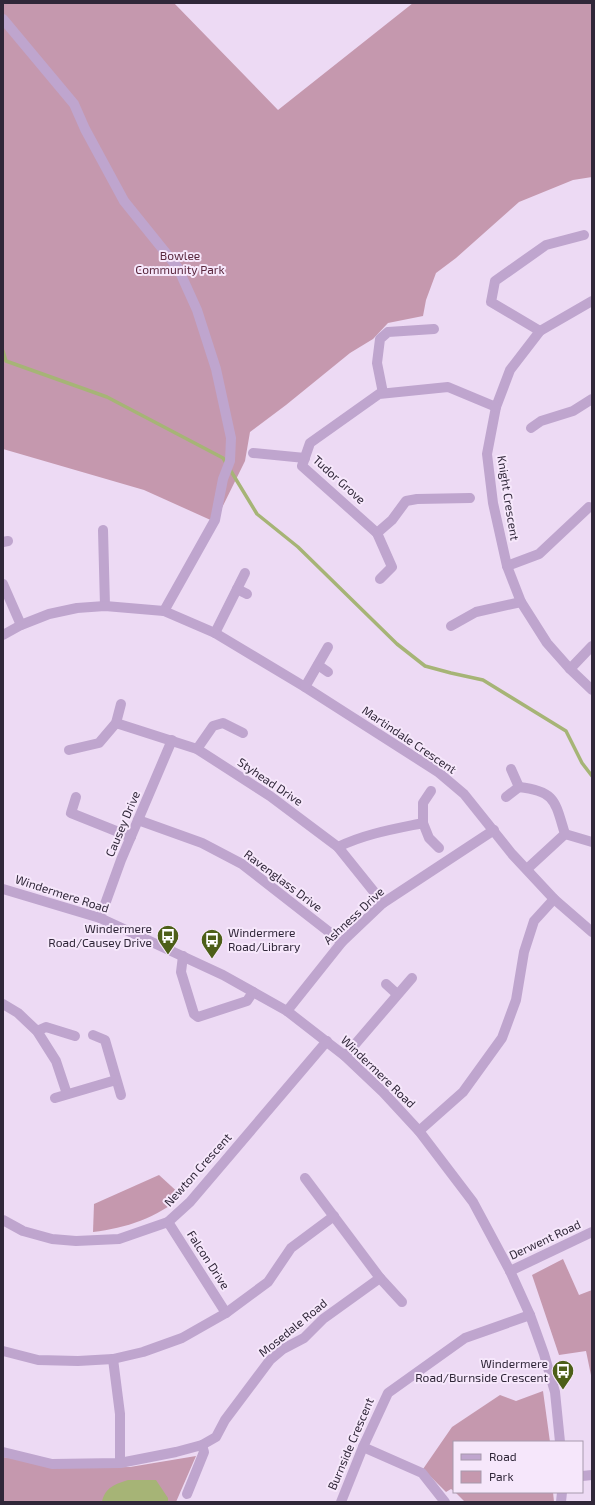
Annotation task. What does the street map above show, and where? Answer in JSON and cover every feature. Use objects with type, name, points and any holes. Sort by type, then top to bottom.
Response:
[{"type":"street","points":[[3,19],[74,104],[85,129],[124,201],[178,268],[197,310],[216,369],[231,438],[230,461],[215,520],[164,611]]},
{"type":"street","points":[[540,330],[491,302],[495,281],[546,245],[584,235]]},
{"type":"street","name":"Knight Crescent","points":[[592,301],[540,330],[510,370],[496,407],[487,454],[493,503],[506,566],[521,602],[547,643],[570,669],[592,690]]},
{"type":"street","points":[[383,393],[377,363],[380,339],[388,332],[434,329]]},
{"type":"street","name":"Tudor Grove","points":[[377,533],[302,466],[310,443],[383,393],[448,387],[496,407]]},
{"type":"street","points":[[531,428],[540,421],[574,411],[592,400]]},
{"type":"street","points":[[253,453],[305,458]]},
{"type":"street","points":[[380,579],[392,567],[377,533],[392,520],[406,501],[417,499],[470,498]]},
{"type":"street","points":[[506,566],[539,554],[589,507]]},
{"type":"street","points":[[103,530],[105,606]]},
{"type":"street","points":[[215,633],[245,573]]},
{"type":"street","points":[[3,584],[21,625]]},
{"type":"street","points":[[237,589],[247,594]]},
{"type":"street","points":[[451,626],[476,612],[521,602]]},
{"type":"street","name":"Martindale Crescent","points":[[3,636],[21,625],[49,614],[70,609],[105,606],[164,611],[215,633],[305,687],[438,772],[464,794],[512,854],[554,899],[592,932]]},
{"type":"street","points":[[570,669],[592,646]]},
{"type":"street","points":[[305,687],[328,647]]},
{"type":"street","points":[[318,665],[328,672]]},
{"type":"street","points":[[69,750],[99,743],[116,722],[121,704]]},
{"type":"street","name":"Styhead Drive","points":[[116,722],[197,749],[270,796],[338,847],[383,903]]},
{"type":"street","points":[[197,749],[213,726],[223,723],[243,733]]},
{"type":"street","name":"Causey Drive","points":[[100,918],[131,837],[172,740]]},
{"type":"street","points":[[511,770],[519,787]]},
{"type":"street","points":[[506,797],[519,787],[535,789],[548,794],[557,806],[565,834]]},
{"type":"street","points":[[431,791],[423,802],[423,823],[429,838],[439,848]]},
{"type":"street","points":[[76,798],[71,812],[131,837]]},
{"type":"street","name":"Ravenglass Drive","points":[[138,820],[202,843],[242,864],[342,942]]},
{"type":"street","points":[[338,847],[350,841],[423,823]]},
{"type":"street","name":"Ashness Drive","points":[[287,1011],[342,942],[383,903],[494,830]]},
{"type":"street","points":[[565,834],[592,842]]},
{"type":"street","points":[[527,869],[565,834]]},
{"type":"street","name":"Windermere Road","points":[[3,889],[100,918],[223,975],[287,1011],[345,1056],[383,1092],[420,1131],[473,1202],[510,1271],[530,1315],[544,1354],[555,1392],[560,1441]]},
{"type":"street","points":[[420,1131],[463,1092],[502,1038],[516,1000],[524,952],[534,921],[554,899]]},
{"type":"street","points":[[183,956],[181,972],[194,1014],[198,1017],[247,1001],[253,992]]},
{"type":"street","points":[[345,1056],[412,978]]},
{"type":"street","points":[[386,984],[397,994]]},
{"type":"street","points":[[3,1004],[18,1013],[37,1031],[56,1061],[67,1094]]},
{"type":"street","points":[[37,1031],[46,1026],[75,1036]]},
{"type":"street","points":[[93,1035],[105,1040],[121,1094]]},
{"type":"street","name":"Newton Crescent","points":[[3,1220],[23,1231],[52,1239],[76,1241],[119,1239],[168,1222],[190,1202],[327,1041]]},
{"type":"street","points":[[55,1098],[116,1080]]},
{"type":"street","points":[[305,1178],[380,1278],[402,1302]]},
{"type":"street","points":[[3,1351],[38,1360],[78,1361],[113,1359],[143,1352],[182,1338],[226,1313],[268,1282],[291,1248],[334,1216]]},
{"type":"street","name":"Falcon Drive","points":[[168,1222],[226,1313]]},
{"type":"street","name":"Derwent Road","points":[[510,1271],[592,1232]]},
{"type":"street","name":"Mosedale Road","points":[[3,1452],[52,1464],[120,1463],[176,1452],[202,1445],[216,1437],[225,1420],[270,1360],[283,1349],[304,1338],[323,1319],[380,1278]]},
{"type":"street","name":"Burnside Crescent","points":[[341,1502],[363,1447],[388,1393],[465,1338],[530,1315]]},
{"type":"street","points":[[113,1359],[120,1414],[120,1463]]},
{"type":"street","points":[[187,1494],[204,1452],[202,1445]]},
{"type":"street","points":[[363,1447],[422,1473],[445,1502]]},
{"type":"green space","name":"Bowlee Community Park","points":[[3,3],[174,3],[278,110],[413,3],[592,3],[592,177],[573,180],[519,202],[456,258],[436,273],[426,300],[423,316],[388,323],[373,339],[350,353],[250,432],[245,461],[215,522],[144,490],[3,449]]},
{"type":"green space","points":[[159,1175],[182,1196],[152,1216],[140,1221],[117,1228],[93,1232],[94,1204]]},
{"type":"green space","points":[[563,1259],[579,1295],[592,1290],[592,1380],[586,1351],[559,1355],[532,1275]]},
{"type":"green space","points":[[543,1391],[550,1441],[453,1441],[453,1490],[451,1489],[446,1492],[423,1469],[452,1427],[500,1395],[516,1401]]},
{"type":"green space","points":[[196,1456],[176,1502],[3,1502],[3,1457],[74,1468],[130,1467]]},
{"type":"green space","points":[[456,1493],[553,1493],[554,1502],[465,1502]]},
{"type":"shaded area","points":[[128,1480],[156,1480],[168,1498],[168,1502],[102,1502],[103,1497],[108,1490],[115,1485]]},
{"type":"waterway","points":[[3,351],[6,361],[107,397],[223,458],[257,514],[298,547],[397,644],[425,666],[483,680],[566,731],[582,763],[592,776]]},
{"type":"place","name":"Windermere Road/Causey Drive","points":[[168,956]]},
{"type":"place","name":"Windermere Road/Library","points":[[212,960]]},
{"type":"place","name":"Windermere Road/Burnside Crescent","points":[[563,1390]]}]
